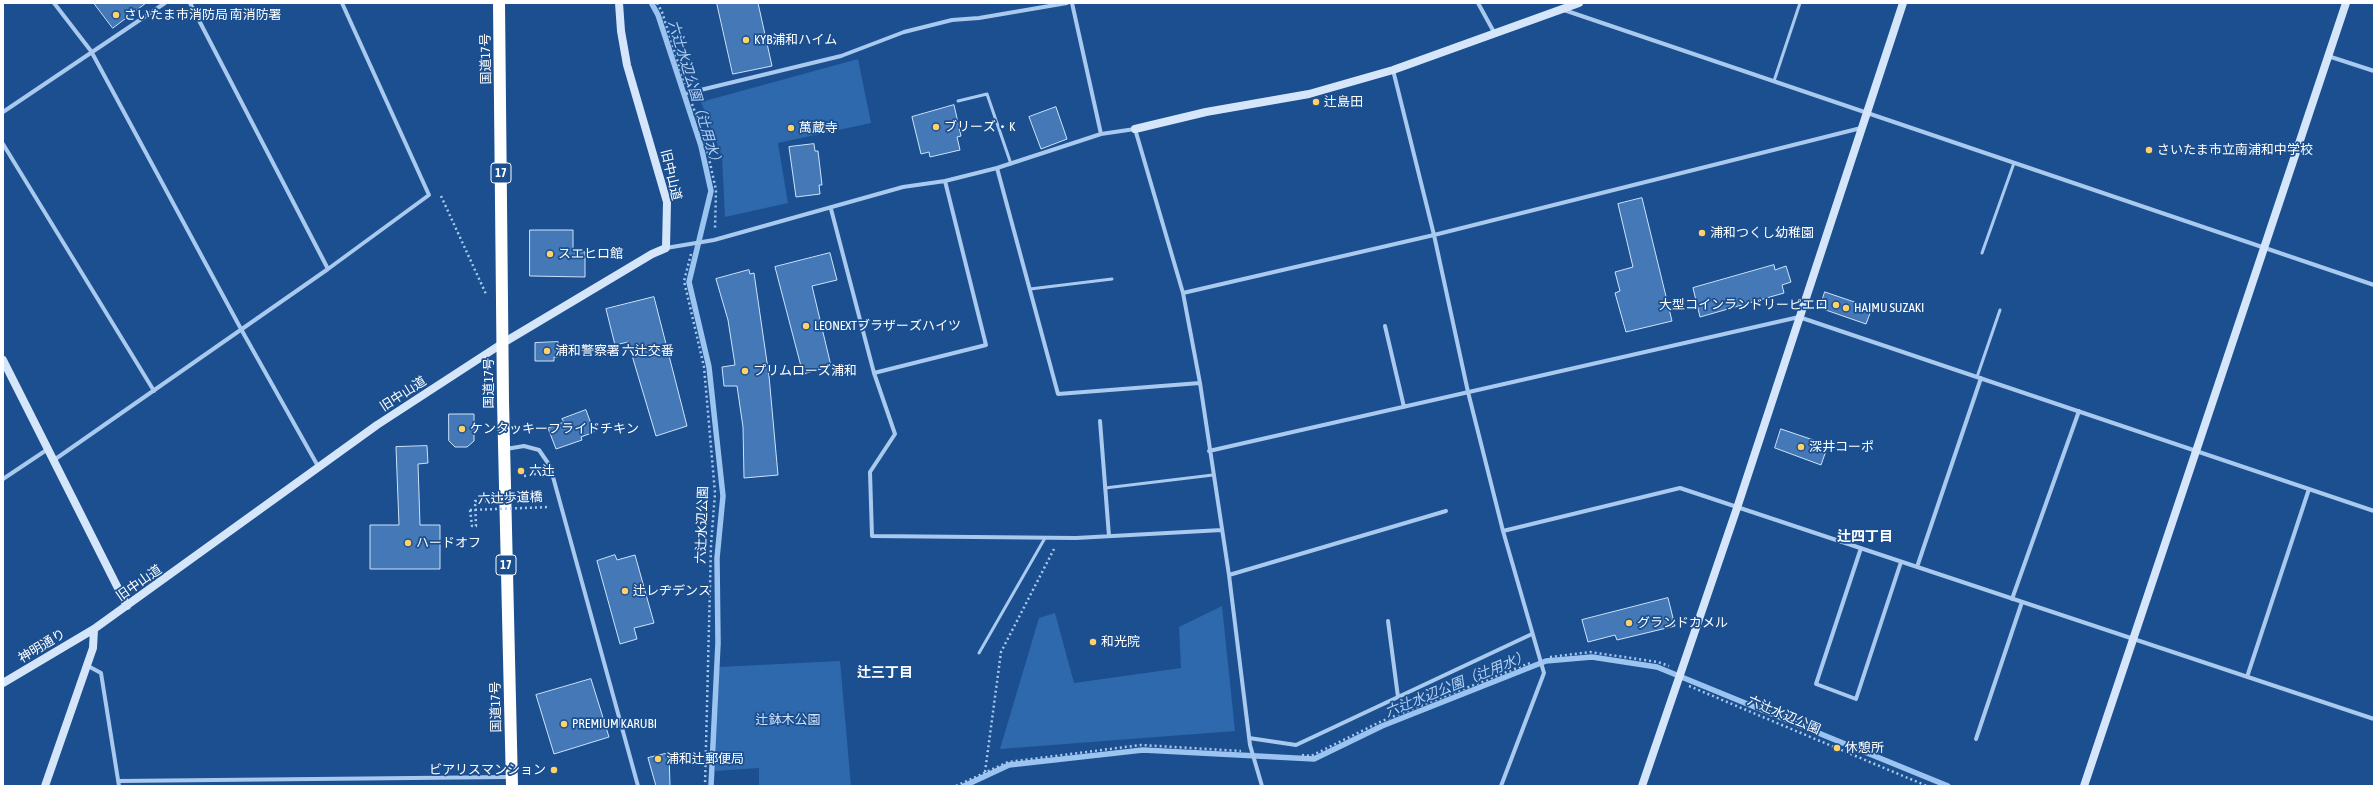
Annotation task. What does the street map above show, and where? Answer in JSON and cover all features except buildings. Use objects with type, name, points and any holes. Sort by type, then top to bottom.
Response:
[{"type":"highway","name":"国道17号","points":[[499,3],[502,343],[512,781]]},
{"type":"street","points":[[54,3],[91,51],[241,329],[320,468]]},
{"type":"street","points":[[3,112],[91,51],[165,3]]},
{"type":"street","points":[[190,3],[328,269]]},
{"type":"street","points":[[54,460],[328,269],[428,195],[342,3]]},
{"type":"street","name":"旧中山道","points":[[94,630],[320,468],[377,425],[502,343],[652,254],[666,248],[667,202],[627,65],[618,3]]},
{"type":"street","points":[[688,94],[841,56],[904,32],[952,20],[979,18],[1066,3]]},
{"type":"street","points":[[1072,3],[1101,134]]},
{"type":"street","points":[[1478,3],[1495,35]]},
{"type":"street","points":[[666,248],[714,240],[831,209],[903,186],[944,181],[997,168],[1101,134],[1135,129],[1206,112],[1308,94],[1393,70],[1495,35],[1564,10],[1578,3]]},
{"type":"street","points":[[1642,786],[1737,508],[1903,3]]},
{"type":"street","points":[[2084,786],[2346,3]]},
{"type":"street","points":[[1564,10],[1774,80],[2374,285]]},
{"type":"street","points":[[2328,56],[2374,71]]},
{"type":"street","points":[[1393,70],[1434,235],[1468,392],[1503,531],[1544,674],[1501,786]]},
{"type":"street","points":[[1183,293],[1434,235],[1861,128]]},
{"type":"street","points":[[1135,129],[1183,293],[1200,383],[1209,451],[1229,575],[1249,738],[1262,786]]},
{"type":"street","points":[[3,144],[154,391]]},
{"type":"street","points":[[997,168],[1058,394],[1200,383]]},
{"type":"street","points":[[874,373],[986,345],[944,181]]},
{"type":"street","points":[[831,209],[874,373],[895,434],[870,472],[872,536],[1059,538],[1222,530]]},
{"type":"street","points":[[1209,451],[1800,316],[2374,511]]},
{"type":"street","points":[[1385,326],[1404,407]]},
{"type":"street","points":[[3,360],[127,606]]},
{"type":"street","points":[[1917,567],[1979,377]]},
{"type":"street","points":[[2012,599],[2078,411]]},
{"type":"street","points":[[1100,421],[1109,536]]},
{"type":"street","points":[[504,450],[524,446],[539,450],[551,470],[638,786]]},
{"type":"street","points":[[3,479],[48,449]]},
{"type":"street","points":[[1503,531],[1680,488],[2374,719]]},
{"type":"street","points":[[2247,677],[2309,489]]},
{"type":"street","points":[[1229,575],[1446,511]]},
{"type":"street","points":[[1860,548],[1816,684],[1856,699],[1901,562]]},
{"type":"street","points":[[1976,738],[2022,602]]},
{"type":"street","points":[[1388,621],[1398,697]]},
{"type":"street","points":[[46,786],[94,648],[94,630]]},
{"type":"street","name":"神明通り","points":[[3,684],[94,630]]},
{"type":"street","points":[[1249,738],[1296,745],[1532,634]]},
{"type":"street","points":[[88,666],[101,673],[119,786]]},
{"type":"street","points":[[118,781],[512,781]]},
{"type":"lane","points":[[1774,80],[1800,3]]},
{"type":"lane","points":[[958,100],[987,94],[1011,164]]},
{"type":"lane","points":[[1982,253],[2014,163]]},
{"type":"lane","points":[[1030,289],[1112,278]]},
{"type":"lane","points":[[1979,377],[2000,310]]},
{"type":"lane","points":[[1105,488],[1213,475]]},
{"type":"lane","points":[[979,653],[1045,538]]},
{"type":"path","points":[[658,3],[688,94],[704,136],[716,190],[714,240]]},
{"type":"path","points":[[438,190],[486,294]]},
{"type":"path","name":"六辻水辺公園","points":[[694,244],[684,281],[704,367],[715,493],[711,545],[705,786]]},
{"type":"path","points":[[524,476],[551,470]]},
{"type":"path","name":"六辻歩道橋","points":[[488,501],[475,501],[475,511],[476,526],[472,526],[470,510],[550,507]]},
{"type":"path","points":[[985,772],[1001,652],[1059,538]]},
{"type":"path","name":"六辻水辺公園","points":[[1678,681],[1927,786]]},
{"type":"green space","name":"萬蔵寺","points":[[858,59],[871,123],[778,143],[788,203],[725,217],[722,156],[701,102]]},
{"type":"green space","points":[[1222,606],[1235,731],[1000,749],[1039,618],[1055,613],[1074,683],[1181,668],[1179,627]]},
{"type":"green space","name":"辻鉢木公園","points":[[840,661],[851,786],[759,786],[759,768],[715,771],[719,667]]},
{"type":"waterway","name":"六辻水辺公園（辻用水）","points":[[652,4],[658,15],[701,146],[711,191],[689,282],[709,367],[723,496],[717,558],[718,643],[711,786]]},
{"type":"waterway","name":"六辻水辺公園（辻用水）","points":[[964,786],[1009,765],[1143,750],[1314,759],[1382,726],[1546,661],[1592,657],[1657,667],[1948,786]]},
{"type":"place","name":"さいたま市消防局 南消防署","points":[[116,15]]},
{"type":"place","name":"KYB浦和ハイム","points":[[746,40]]},
{"type":"place","name":"辻島田","points":[[1316,102]]},
{"type":"place","name":"ブリーズ・K","points":[[936,127]]},
{"type":"place","name":"萬蔵寺","points":[[791,128]]},
{"type":"place","name":"さいたま市立南浦和中学校","points":[[2149,150]]},
{"type":"place","name":"浦和つくし幼稚園","points":[[1702,233]]},
{"type":"place","name":"スエヒロ館","points":[[550,254]]},
{"type":"place","name":"大型コインランドリーピエロ","points":[[1836,305]]},
{"type":"place","name":"HAIMU SUZAKI","points":[[1846,308]]},
{"type":"place","name":"LEONEXTブラザーズハイツ","points":[[806,326]]},
{"type":"place","name":"浦和警察署 六辻交番","points":[[547,351]]},
{"type":"place","name":"プリムローズ浦和","points":[[745,371]]},
{"type":"place","name":"ケンタッキーフライドチキン","points":[[462,429]]},
{"type":"place","name":"深井コーポ","points":[[1801,447]]},
{"type":"place","name":"六辻","points":[[521,471]]},
{"type":"place","name":"ハードオフ","points":[[408,543]]},
{"type":"place","name":"辻レヂデンス","points":[[625,591]]},
{"type":"place","name":"グランドカメル","points":[[1629,623]]},
{"type":"place","name":"和光院","points":[[1093,642]]},
{"type":"place","name":"PREMIUM KARUBI","points":[[564,724]]},
{"type":"place","name":"休憩所","points":[[1837,748]]},
{"type":"place","name":"浦和辻郵便局","points":[[658,759]]},
{"type":"place","name":"ビアリスマンション","points":[[554,770]]},
{"type":"district","name":"辻四丁目","points":[[1865,537]]},
{"type":"district","name":"辻三丁目","points":[[885,673]]}]
